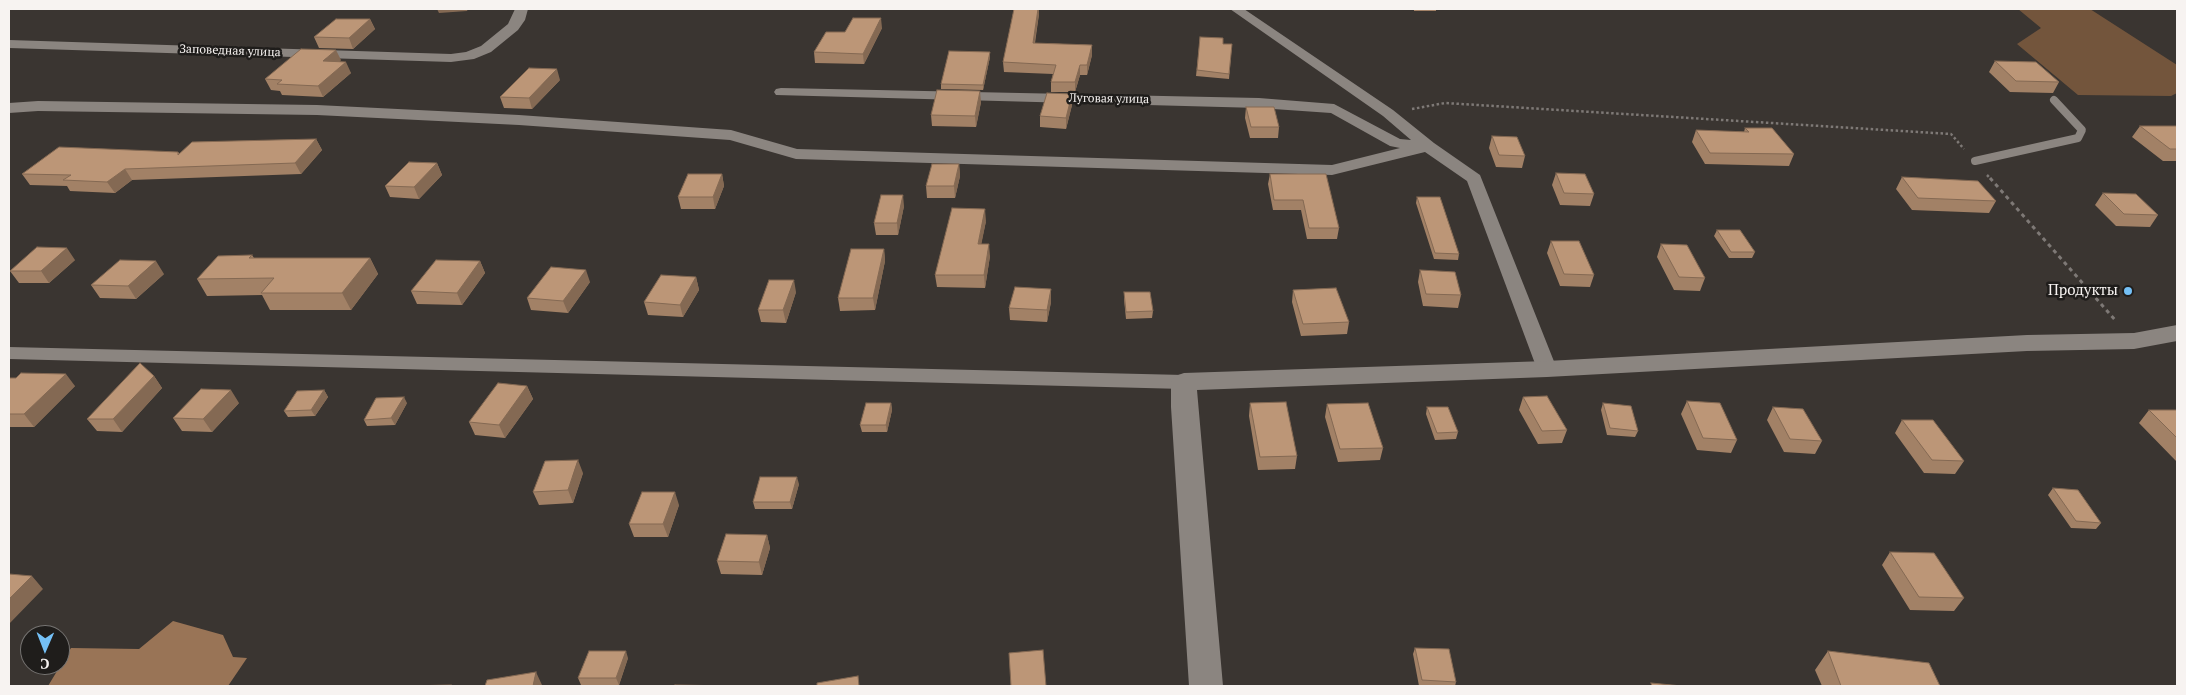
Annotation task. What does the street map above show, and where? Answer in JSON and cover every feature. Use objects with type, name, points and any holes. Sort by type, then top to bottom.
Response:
[{"type":"street","name":"Заповедная улица","points":[[9,44],[451,58],[469,56],[486,49],[513,27],[518,20],[521,9]]},
{"type":"street","points":[[1236,9],[1388,113],[1428,146],[1474,179],[1547,369]]},
{"type":"street","name":"Луговая улица","points":[[781,92],[1259,103],[1334,109],[1396,143],[1428,146]]},
{"type":"street","points":[[9,108],[38,106],[346,112],[519,120],[732,135],[796,154],[1332,170],[1428,146]]},
{"type":"street","points":[[9,353],[1184,382],[1547,369],[2027,343],[2134,341],[2177,333]]},
{"type":"street","points":[[1184,382],[1184,407],[1206,686]]},
{"type":"lane","points":[[1975,161],[2078,138],[2082,130],[2054,100]]},
{"type":"path","points":[[1388,113],[1445,103],[1951,134],[2134,341]]},
{"type":"shaded area","points":[[2018,9],[2090,9],[2177,65],[2177,93],[2171,96],[2078,95],[2017,44],[2041,28]]},
{"type":"shaded area","points":[[173,621],[223,635],[233,657],[247,658],[228,686],[48,686],[55,675],[70,675],[71,648],[139,649]]},
{"type":"building","points":[[1014,9],[1038,9],[1033,43],[1092,45],[1087,65],[1080,65],[1075,82],[1051,82],[1056,65],[1003,62]]},
{"type":"building","points":[[853,18],[881,18],[863,54],[814,52],[826,32],[845,32]]},
{"type":"building","points":[[336,19],[370,19],[349,38],[314,37]]},
{"type":"building","points":[[1200,37],[1223,38],[1223,44],[1232,44],[1229,74],[1197,70]]},
{"type":"building","points":[[301,49],[336,50],[323,61],[346,62],[318,86],[277,84],[282,80],[265,79]]},
{"type":"building","points":[[949,51],[990,52],[983,85],[941,84]]},
{"type":"building","points":[[1995,61],[2036,62],[2059,82],[2016,81]]},
{"type":"building","points":[[529,68],[557,69],[529,98],[500,97]]},
{"type":"building","points":[[937,90],[980,91],[975,116],[931,115]]},
{"type":"building","points":[[1047,93],[1072,94],[1066,118],[1040,116]]},
{"type":"building","points":[[1246,107],[1274,107],[1279,127],[1251,127]]},
{"type":"building","points":[[2140,126],[2177,126],[2177,149],[2170,149]]},
{"type":"building","points":[[1745,128],[1772,128],[1794,154],[1710,153],[1696,130],[1749,132]]},
{"type":"building","points":[[1492,136],[1517,137],[1525,156],[1499,155]]},
{"type":"building","points":[[316,139],[295,163],[125,169],[107,182],[63,180],[71,175],[22,174],[59,147],[178,152],[178,155],[192,142]]},
{"type":"building","points":[[409,162],[437,163],[414,187],[385,186]]},
{"type":"building","points":[[932,164],[959,164],[954,186],[926,186]]},
{"type":"building","points":[[1556,173],[1585,174],[1594,194],[1564,193]]},
{"type":"building","points":[[688,174],[722,174],[713,197],[678,197]]},
{"type":"building","points":[[1270,174],[1326,174],[1339,228],[1309,228],[1303,200],[1274,200]]},
{"type":"building","points":[[1902,177],[1978,181],[1996,201],[1918,198]]},
{"type":"building","points":[[2103,193],[2136,194],[2158,215],[2124,214]]},
{"type":"building","points":[[881,195],[903,195],[897,223],[874,223]]},
{"type":"building","points":[[1417,197],[1440,197],[1459,254],[1435,253]]},
{"type":"building","points":[[952,208],[985,209],[978,244],[989,244],[984,275],[935,275]]},
{"type":"building","points":[[1717,230],[1740,230],[1755,252],[1731,252]]},
{"type":"building","points":[[1551,241],[1579,241],[1594,275],[1564,274]]},
{"type":"building","points":[[1661,244],[1687,245],[1705,278],[1679,277]]},
{"type":"building","points":[[37,247],[67,248],[41,271],[10,271]]},
{"type":"building","points":[[851,249],[884,249],[873,298],[838,298]]},
{"type":"building","points":[[252,255],[249,258],[370,258],[342,293],[261,293],[274,278],[197,279],[218,256]]},
{"type":"building","points":[[120,260],[156,261],[128,286],[91,285]]},
{"type":"building","points":[[436,260],[480,261],[457,293],[411,291]]},
{"type":"building","points":[[551,267],[586,270],[563,301],[527,298]]},
{"type":"building","points":[[1420,270],[1455,272],[1461,295],[1426,294]]},
{"type":"building","points":[[661,275],[696,277],[680,305],[644,302]]},
{"type":"building","points":[[769,280],[794,280],[783,310],[758,310]]},
{"type":"building","points":[[1015,287],[1051,289],[1047,310],[1009,308]]},
{"type":"building","points":[[1336,288],[1349,322],[1303,324],[1293,290]]},
{"type":"building","points":[[1124,292],[1150,292],[1153,311],[1126,312]]},
{"type":"building","points":[[140,363],[154,376],[113,419],[87,419]]},
{"type":"building","points":[[21,373],[66,374],[24,414],[9,414],[9,378],[16,378]]},
{"type":"building","points":[[498,383],[527,386],[499,425],[469,422]]},
{"type":"building","points":[[201,389],[231,390],[203,419],[173,418]]},
{"type":"building","points":[[324,390],[311,410],[284,411],[297,391]]},
{"type":"building","points":[[1547,396],[1567,430],[1542,431],[1523,397]]},
{"type":"building","points":[[404,397],[391,418],[364,420],[376,398]]},
{"type":"building","points":[[1687,401],[1720,403],[1737,440],[1703,438]]},
{"type":"building","points":[[1286,402],[1297,456],[1260,457],[1250,403]]},
{"type":"building","points":[[866,403],[891,403],[886,425],[860,425]]},
{"type":"building","points":[[1368,403],[1383,448],[1340,449],[1327,404]]},
{"type":"building","points":[[1603,403],[1631,406],[1638,431],[1610,428]]},
{"type":"building","points":[[1427,407],[1448,407],[1458,432],[1437,433]]},
{"type":"building","points":[[1773,407],[1803,409],[1822,441],[1790,439]]},
{"type":"building","points":[[2149,410],[2177,410],[2177,438]]},
{"type":"building","points":[[1902,420],[1933,420],[1964,461],[1932,460]]},
{"type":"building","points":[[578,460],[568,490],[533,492],[545,461]]},
{"type":"building","points":[[760,477],[797,477],[790,502],[753,502]]},
{"type":"building","points":[[2053,488],[2078,490],[2101,523],[2076,521]]},
{"type":"building","points":[[642,492],[675,492],[663,524],[629,524]]},
{"type":"building","points":[[726,534],[767,535],[759,562],[717,561]]},
{"type":"building","points":[[1890,552],[1934,553],[1964,598],[1919,597]]},
{"type":"building","points":[[9,574],[32,576],[9,599]]},
{"type":"building","points":[[1415,648],[1449,649],[1456,682],[1422,680]]},
{"type":"building","points":[[1043,650],[1046,686],[1011,686],[1009,653]]},
{"type":"building","points":[[589,651],[626,651],[616,678],[578,678]]},
{"type":"building","points":[[1828,651],[1929,663],[1940,686],[1841,686]]},
{"type":"building","points":[[536,672],[533,686],[485,686],[487,680]]},
{"type":"building","points":[[858,676],[859,686],[817,686],[817,683]]},
{"type":"building","points":[[1651,683],[1682,686],[1652,686]]},
{"type":"building","points":[[451,685],[450,686],[406,686]]},
{"type":"building","points":[[675,685],[732,686],[675,686]]},
{"type":"place","name":"Продукты","points":[[2128,291]]}]
